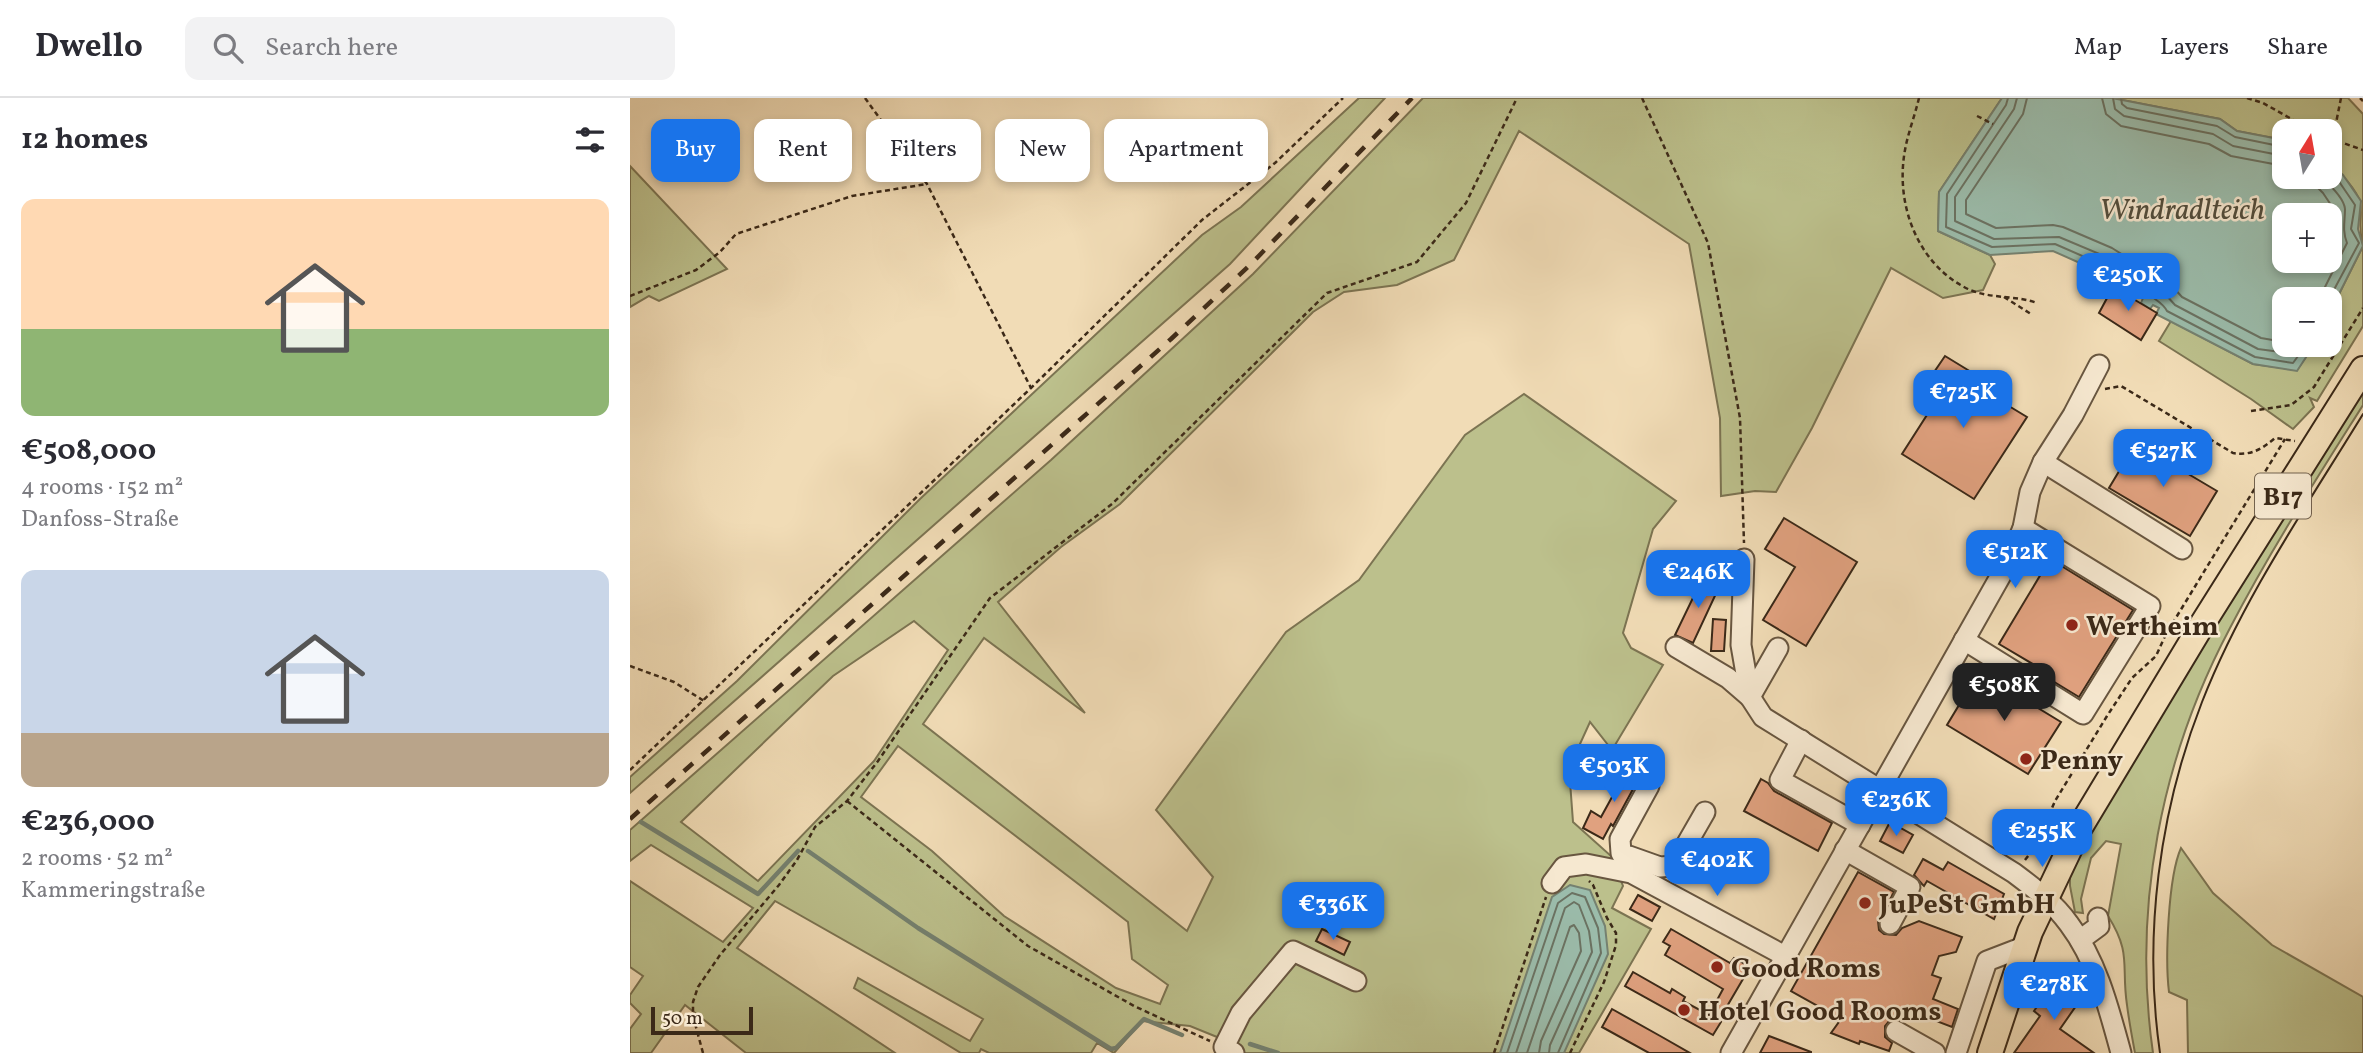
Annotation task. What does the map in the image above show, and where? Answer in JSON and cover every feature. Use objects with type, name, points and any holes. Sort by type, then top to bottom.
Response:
[{"type":"main road","name":"B17","points":[[1990,1053],[2045,897],[2079,829],[2115,766],[2363,369]]},
{"type":"street","points":[[1731,1053],[2008,561],[2023,528],[2030,492],[2043,462],[2099,365]]},
{"type":"street","points":[[2043,462],[2182,549]]},
{"type":"street","points":[[1964,640],[2083,714],[2150,606],[2023,528]]},
{"type":"street","points":[[1744,559],[1741,645],[1750,697]]},
{"type":"street","points":[[1676,647],[1728,678],[1750,697],[1763,717],[2014,873],[2045,897],[2080,940],[2109,1009],[2121,1053]]},
{"type":"street","points":[[1750,697],[1778,648]]},
{"type":"street","points":[[1801,740],[1780,780],[1860,825]]},
{"type":"street","points":[[1628,866],[1620,839],[1649,786]]},
{"type":"street","points":[[1628,866],[1629,856],[1660,867],[1674,866],[1705,812]]},
{"type":"street","points":[[1845,850],[1910,887],[1890,925]]},
{"type":"street","points":[[1552,883],[1564,867],[1586,864],[1628,866],[1785,956]]},
{"type":"street","points":[[2080,940],[2099,926],[2098,918]]},
{"type":"street","points":[[1956,1053],[1987,961],[2026,946]]},
{"type":"street","points":[[1229,1050],[1241,1013],[1293,951],[1356,982]]},
{"type":"street","points":[[1896,1031],[1935,1053]]},
{"type":"path","points":[[865,98],[927,184],[1031,388]]},
{"type":"path","points":[[630,770],[1031,388],[1202,220],[1275,163],[1342,98]]},
{"type":"path","points":[[703,1053],[693,1016],[693,1002],[698,987],[720,955],[779,885],[797,860],[815,827],[846,800],[878,761],[990,598],[1112,504],[1327,293],[1417,262],[1466,203],[1517,98]]},
{"type":"path","points":[[1643,98],[1708,243],[1740,418],[1744,559]]},
{"type":"path","points":[[1919,98],[1905,151],[1903,182],[1907,211],[1918,243],[1932,262],[1969,289],[2037,303]]},
{"type":"path","points":[[2247,98],[2263,103],[2292,119]]},
{"type":"path","points":[[2337,119],[2341,98]]},
{"type":"path","points":[[1977,116],[1993,124]]},
{"type":"path","points":[[2342,143],[2363,150]]},
{"type":"path","points":[[630,296],[696,270],[720,252],[736,234],[852,197],[927,184]]},
{"type":"path","points":[[2004,296],[2031,314]]},
{"type":"path","points":[[2251,411],[2291,405],[2314,387],[2363,308]]},
{"type":"path","points":[[2014,873],[2036,846],[2055,800],[2132,678],[2157,656],[2166,634],[2285,439],[2275,438],[2255,453],[2233,453],[2121,386],[2085,393]]},
{"type":"path","points":[[630,666],[674,682],[704,701]]},
{"type":"path","points":[[846,800],[1028,946],[1134,1006],[1229,1050]]},
{"type":"path","points":[[1570,1053],[1604,982],[1616,945],[1616,933],[1606,918],[1594,885],[1582,875]]},
{"type":"path","points":[[1494,1053],[1552,883]]},
{"type":"green space","points":[[1359,98],[1385,98],[1230,264],[630,793],[630,777],[737,681],[920,499],[1202,235],[1241,207]]},
{"type":"green space","points":[[1423,98],[2002,98],[1939,192],[1938,231],[1990,255],[1995,264],[1983,290],[1943,298],[1891,268],[1812,428],[1776,492],[1755,491],[1721,496],[1720,418],[1689,244],[1519,131],[1454,260],[1397,285],[1344,292],[1313,312],[1120,504],[1061,547],[998,602],[1085,713],[984,638],[923,724],[1187,931],[1213,877],[1156,810],[1286,632],[1359,580],[1465,435],[1524,394],[1676,501],[1653,529],[1623,633],[1631,648],[1663,665],[1612,750],[1590,722],[1569,768],[1573,822],[1611,856],[1623,886],[1612,908],[1651,929],[1579,1053],[1243,1053],[1217,1037],[1190,1026],[1142,1021],[1114,1053],[1097,1043],[1091,1053],[989,1053],[981,1049],[979,1053],[961,1053],[854,988],[858,978],[970,1041],[983,1019],[775,901],[737,948],[895,1053],[746,1053],[685,1005],[651,1053],[630,1053],[630,1029],[641,1014],[630,1003],[630,995],[643,976],[630,967],[630,881],[723,942],[753,908],[651,845],[630,861],[630,830],[1051,460],[1253,274]],"holes":[[[914,621],[948,650],[874,761],[758,881],[681,822],[833,676]],[[898,746],[1128,922],[1132,959],[1168,985],[1160,1004],[1116,988],[1004,916],[932,851],[861,797]]]},
{"type":"green space","points":[[2112,98],[2348,98],[2363,114],[2363,243],[2359,198],[2342,175],[2342,119],[2272,119],[2272,138],[2237,131],[2220,119]]},
{"type":"green space","points":[[630,166],[727,269],[659,301],[649,296],[630,307]]},
{"type":"green space","points":[[2363,246],[2363,326],[2317,401],[2310,398],[2314,407],[2293,429],[2159,341],[2171,321],[2253,364],[2297,370],[2306,357],[2342,357],[2342,288]]},
{"type":"green space","points":[[2363,384],[2363,405],[2245,599],[2206,678],[2186,729],[2158,834],[2150,889],[2146,943],[2147,998],[2153,1053],[2135,1053],[2125,991],[2123,950],[2108,916],[2121,844],[2106,841],[2091,858],[2081,899],[2083,913],[2075,912],[2070,870],[2093,826]]},
{"type":"green space","points":[[2181,848],[2213,893],[2272,945],[2363,997],[2363,1053],[2188,1053],[2187,1000],[2169,992],[2168,978],[2170,898]]},
{"type":"water","name":"Windradlteich","points":[[2002,98],[2112,98],[2220,119],[2237,131],[2272,138],[2272,189],[2342,189],[2342,174],[2361,201],[2358,229],[2363,246],[2342,288],[2272,287],[2272,357],[2306,357],[2297,371],[2253,364],[2156,314],[2159,308],[2153,305],[2150,309],[2141,303],[2143,298],[2100,272],[2053,251],[1990,255],[1938,231],[1939,192]]},
{"type":"water","points":[[1570,885],[1590,890],[1605,926],[1608,954],[1564,1053],[1500,1053],[1552,897]]},
{"type":"building","points":[[2113,287],[2157,313],[2141,340],[2099,313]]},
{"type":"building","points":[[1945,356],[1994,386],[1989,394],[2027,417],[1974,499],[1902,454],[1941,393],[1926,384]]},
{"type":"building","points":[[2136,443],[2217,491],[2190,536],[2109,488]]},
{"type":"building","points":[[1784,518],[1857,562],[1806,646],[1763,620],[1795,567],[1765,549]]},
{"type":"building","name":"Wertheim","points":[[2050,559],[2133,610],[2079,697],[2051,680],[2053,676],[1999,644]]},
{"type":"building","points":[[1703,577],[1720,585],[1693,643],[1675,635]]},
{"type":"building","points":[[1713,619],[1726,620],[1724,651],[1711,651]]},
{"type":"building","points":[[1979,672],[2061,722],[2028,774],[1947,725]]},
{"type":"building","points":[[1632,765],[1647,772],[1638,780],[1603,839],[1583,828],[1591,811],[1601,817]]},
{"type":"building","points":[[1761,779],[1774,791],[1832,823],[1818,851],[1744,811]]},
{"type":"building","points":[[1890,822],[1913,835],[1903,853],[1880,841]]},
{"type":"building","points":[[1923,859],[1943,870],[1948,862],[2004,894],[1994,919],[1927,881],[1924,886],[1914,875]]},
{"type":"building","points":[[1858,872],[1894,892],[1878,921],[1879,930],[1884,934],[1896,935],[1902,928],[1919,921],[1962,937],[1956,952],[1939,956],[1932,975],[1941,978],[1933,999],[1958,1009],[1952,1027],[1905,1009],[1901,1020],[1890,1020],[1885,1026],[1885,1037],[1892,1043],[1889,1051],[1860,1041],[1859,1044],[1831,1033],[1841,1019],[1791,991]]},
{"type":"building","points":[[1638,895],[1660,907],[1652,921],[1630,909]]},
{"type":"building","points":[[1322,929],[1350,942],[1344,955],[1316,941]]},
{"type":"building","points":[[1671,929],[1730,963],[1734,958],[1750,967],[1713,1035],[1625,986],[1633,972],[1670,993],[1672,989],[1685,997],[1683,1001],[1709,1015],[1723,989],[1665,955],[1670,946],[1663,942]]},
{"type":"building","points":[[2059,975],[2085,993],[2060,1029],[2094,1053],[2014,1053],[2040,1016],[2034,1011]]},
{"type":"building","points":[[1612,1009],[1690,1053],[1649,1053],[1602,1027]]},
{"type":"building","points":[[1769,1036],[1811,1052],[1811,1053],[1760,1053]]},
{"type":"waterway","points":[[641,822],[758,894],[798,851]]},
{"type":"waterway","points":[[808,851],[918,928],[1111,1049],[1116,1048],[1144,1019],[1182,1035]]},
{"type":"waterway","points":[[1250,1044],[1278,1053]]},
{"type":"tram line","points":[[2160,1053],[2155,1009],[2154,920],[2165,831],[2187,744],[2218,664],[2255,591],[2363,414]]},
{"type":"railway","points":[[630,819],[1171,339],[1251,264],[1412,98]]},
{"type":"place","name":"Wertheim","points":[[2072,625]]},
{"type":"place","name":"Penny","points":[[2026,759]]},
{"type":"place","name":"JuPeSt GmbH","points":[[1865,903]]},
{"type":"place","name":"Good Roms","points":[[1717,967]]},
{"type":"place","name":"Hotel Good Rooms","points":[[1684,1010]]}]
